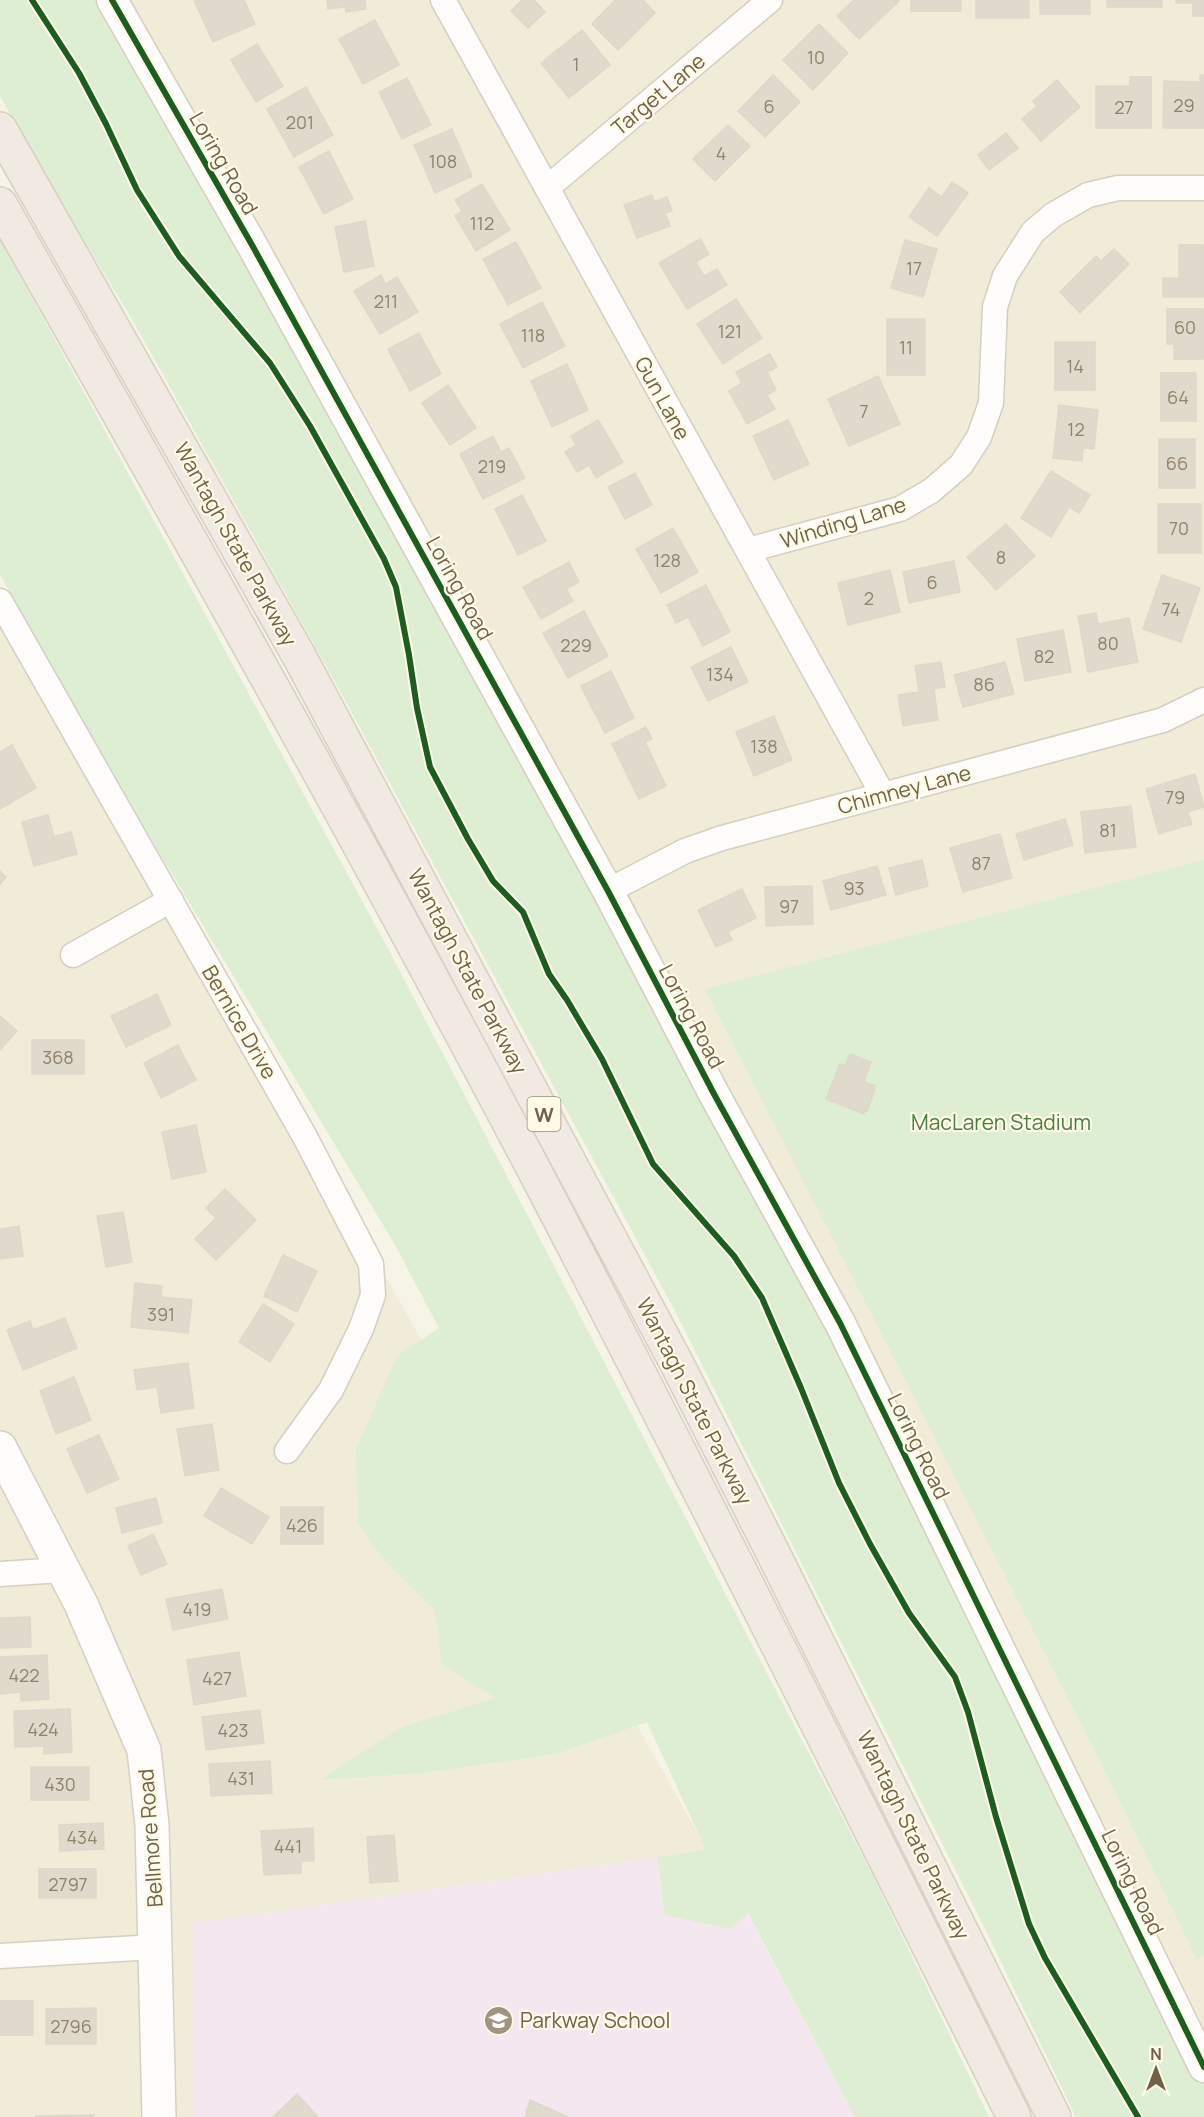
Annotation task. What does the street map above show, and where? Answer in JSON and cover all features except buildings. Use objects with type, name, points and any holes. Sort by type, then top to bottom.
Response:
[{"type":"highway","name":"Wantagh State Parkway","points":[[0,129],[305,666],[666,1343],[1054,2117]]},
{"type":"highway","name":"Wantagh State Parkway","points":[[0,204],[336,802],[533,1169],[723,1534],[1014,2117]]},
{"type":"main road","name":"Bellmore Road","points":[[0,1448],[81,1604],[144,1750],[152,1825],[159,2117]]},
{"type":"street","name":"Loring Road","points":[[112,0],[258,256],[608,891],[714,1094],[840,1323],[1204,2067]]},
{"type":"street","name":"Gun Lane","points":[[443,0],[883,795]]},
{"type":"street","name":"Target Lane","points":[[547,188],[770,0]]},
{"type":"street","name":"Winding Lane","points":[[748,550],[900,508],[932,491],[961,465],[980,437],[991,403],[995,307],[1005,276],[1033,232],[1053,214],[1088,195],[1118,188],[1204,188]]},
{"type":"street","name":"Bernice Drive","points":[[0,602],[305,1137],[371,1264],[373,1294],[361,1329],[331,1390],[287,1451]]},
{"type":"street","name":"Chimney Lane","points":[[608,891],[703,844],[1163,720],[1204,700]]},
{"type":"street","points":[[73,955],[171,900]]},
{"type":"street","points":[[0,1574],[62,1570]]},
{"type":"street","points":[[0,1956],[155,1947]]},
{"type":"shaded area","points":[[0,0],[1204,0],[1204,2117]]},
{"type":"shaded area","points":[[0,588],[707,1850],[194,1923],[193,2117],[0,2117]]},
{"type":"shaded area","name":"Parkway School","points":[[707,1850],[747,1913],[855,2117],[193,2117],[193,1923]]},
{"type":"green space","points":[[0,0],[101,0],[357,454],[829,1323],[947,1570],[1204,2083],[1204,2117],[1076,2117],[988,1935],[675,1311],[345,700],[132,319],[43,173],[0,96]]},
{"type":"green space","points":[[0,239],[384,941],[873,1876],[989,2117],[855,2117],[748,1913],[731,1929],[665,1915],[657,1857],[706,1850],[647,1722],[556,1754],[423,1773],[320,1780],[402,1727],[496,1698],[442,1665],[435,1610],[383,1558],[358,1523],[356,1449],[397,1356],[439,1328],[394,1243],[97,749],[0,574]]},
{"type":"green space","name":"MacLaren Stadium","points":[[1204,860],[1204,1956],[1197,1959],[1099,1759],[705,989]]},
{"type":"cycle path","points":[[32,0],[79,73],[137,190],[179,256],[270,363],[310,426],[384,559],[396,587],[417,708],[430,767],[493,881],[523,912],[549,974],[602,1059],[653,1164],[734,1256],[762,1298],[839,1483],[870,1544],[909,1613],[955,1677],[968,1712],[996,1817],[1029,1924],[1045,1958],[1138,2117]]},
{"type":"cycle path","points":[[112,0],[252,245],[608,891],[714,1094],[840,1323],[1204,2067]]},
{"type":"place","name":"Parkway School","points":[[499,2020]]}]
